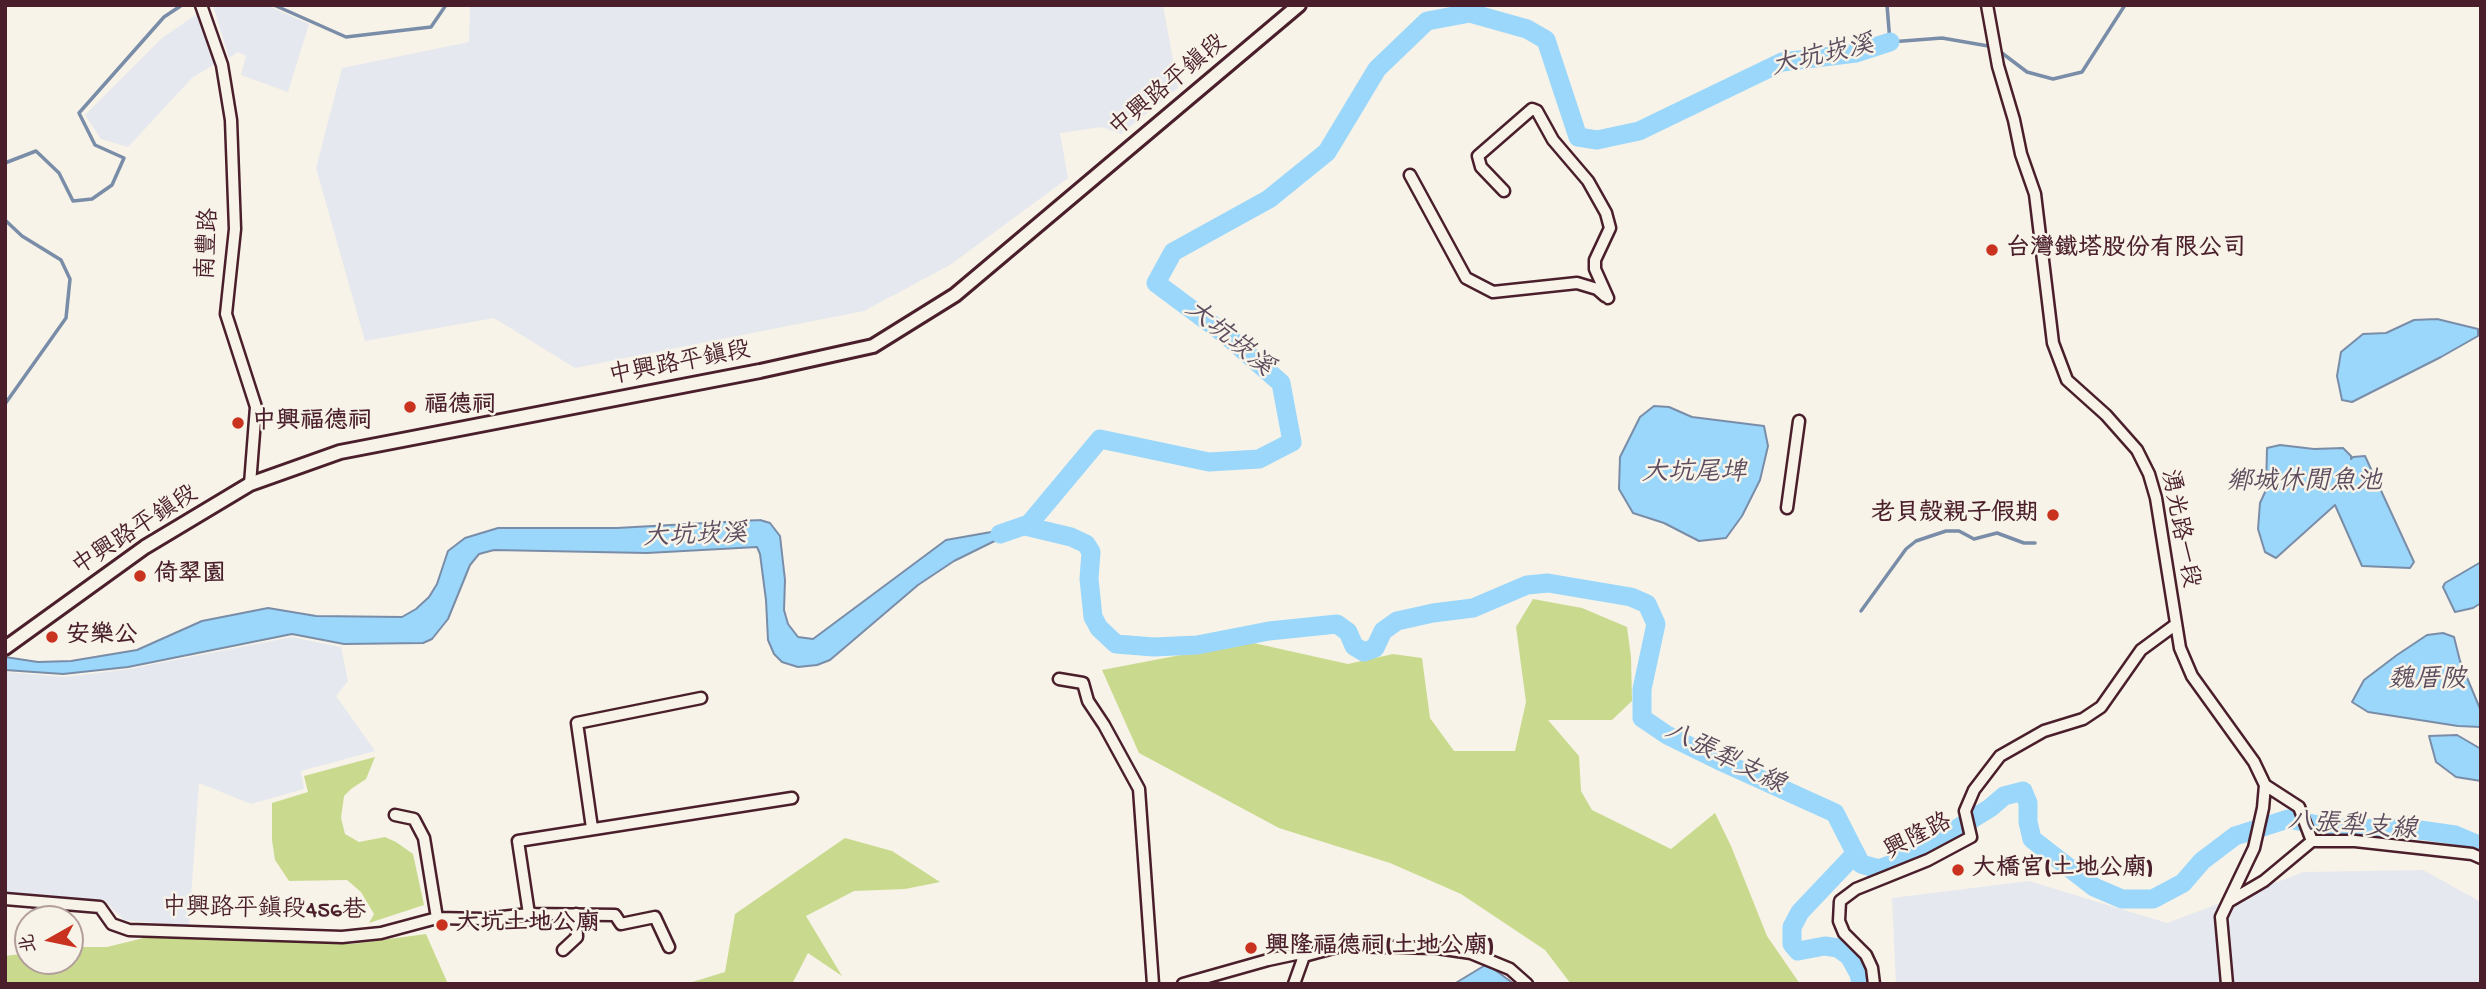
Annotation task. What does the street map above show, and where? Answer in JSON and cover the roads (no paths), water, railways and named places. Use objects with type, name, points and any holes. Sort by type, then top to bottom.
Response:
[{"type":"street","name":"南豐路","points":[[201,5],[222,65],[231,120],[235,229],[226,314],[256,407],[250,484]]},
{"type":"street","name":"中興路平鎮段","points":[[5,648],[145,547],[250,484],[340,453],[760,371],[873,346],[955,295],[1299,5]]},
{"type":"street","name":"湧光路一段","points":[[1987,5],[1998,66],[2021,154],[2035,194],[2053,343],[2067,380],[2106,415],[2137,450],[2149,474],[2162,531],[2180,648],[2192,676],[2255,762],[2265,785]]},
{"type":"street","points":[[1410,174],[1466,278],[1493,292],[1577,283],[1597,289],[1608,298],[1595,269],[1595,260],[1610,228],[1606,213],[1588,181],[1553,141],[1537,111],[1532,109],[1478,156],[1481,167],[1504,191]]},
{"type":"street","points":[[1787,508],[1799,421]]},
{"type":"street","name":"興隆路","points":[[1874,984],[1872,968],[1866,955],[1844,933],[1839,921],[1840,901],[1856,890],[1928,860],[1971,837],[1965,811],[1974,790],[2000,756],[2044,731],[2083,719],[2101,707],[2141,650],[2175,625]]},
{"type":"street","points":[[1059,679],[1083,683],[1088,701],[1104,724],[1139,789],[1153,984]]},
{"type":"street","points":[[592,828],[577,723],[701,698]]},
{"type":"street","points":[[2227,984],[2221,917],[2254,848],[2265,785],[2299,807],[2312,841]]},
{"type":"street","points":[[529,914],[517,841],[792,798]]},
{"type":"street","points":[[394,815],[414,819],[424,838],[437,918]]},
{"type":"street","points":[[2228,902],[2264,881],[2312,841],[2355,841],[2472,853],[2481,858]]},
{"type":"street","name":"中興路平鎮段456巷","points":[[5,899],[100,907],[112,924],[129,930],[342,937],[381,933],[437,918],[484,919],[529,914],[615,915],[621,924],[655,917],[669,947]]},
{"type":"street","points":[[563,950],[577,937],[576,914]]},
{"type":"street","points":[[1183,984],[1268,960],[1296,954],[1304,956],[1341,946],[1437,948],[1471,953],[1510,969],[1527,984]]},
{"type":"street","points":[[1294,984],[1304,956]]},
{"type":"water","points":[[2437,319],[2478,329],[2478,336],[2352,402],[2342,400],[2337,376],[2341,352],[2363,334],[2386,333],[2414,320]]},
{"type":"water","name":"大坑尾埤","points":[[1654,406],[1669,407],[1692,417],[1764,426],[1768,446],[1760,480],[1742,516],[1726,538],[1699,541],[1664,523],[1633,513],[1619,489],[1620,457],[1640,417]]},
{"type":"water","name":"鄉城休閒魚池","points":[[2280,445],[2314,449],[2343,448],[2351,459],[2365,456],[2414,562],[2410,568],[2362,566],[2335,505],[2276,558],[2265,552],[2258,529],[2260,503],[2266,490],[2267,448]]},
{"type":"water","points":[[760,520],[770,523],[780,536],[785,580],[784,610],[788,624],[798,637],[813,639],[946,540],[1025,526],[954,561],[918,585],[830,660],[817,665],[798,667],[782,662],[774,654],[768,640],[766,600],[757,547],[647,553],[494,550],[479,554],[470,565],[448,619],[432,639],[423,643],[344,644],[292,634],[128,667],[63,674],[5,670],[5,657],[38,662],[71,661],[137,650],[202,621],[268,608],[316,616],[402,617],[429,597],[437,584],[448,551],[465,538],[498,528],[617,528]]},
{"type":"water","points":[[2481,562],[2481,603],[2473,608],[2455,612],[2443,587],[2445,583]]},
{"type":"water","name":"魏厝陂","points":[[2443,633],[2454,637],[2460,661],[2481,711],[2481,727],[2368,712],[2352,702],[2364,680],[2427,635]]},
{"type":"water","points":[[2457,735],[2481,749],[2481,781],[2456,777],[2436,762],[2429,736]]},
{"type":"water","points":[[1487,964],[1514,984],[1454,984]]},
{"type":"waterway","points":[[5,163],[36,151],[59,173],[73,201],[92,199],[112,185],[124,158],[95,145],[79,113],[164,17],[182,5]]},
{"type":"waterway","points":[[274,5],[346,37],[431,27],[446,5]]},
{"type":"waterway","name":"大坑崁溪","points":[[1887,5],[1890,42],[1942,38],[1994,47],[2027,72],[2053,79],[2082,72],[2125,5]]},
{"type":"waterway","name":"大坑崁溪","points":[[1000,534],[1029,524],[1100,439],[1209,462],[1259,459],[1292,442],[1281,383],[1226,335],[1156,283],[1173,252],[1269,199],[1327,152],[1377,69],[1427,21],[1470,13],[1527,29],[1546,40],[1578,137],[1597,140],[1639,131],[1782,62],[1856,53],[1890,42]]},
{"type":"waterway","points":[[5,220],[22,236],[61,260],[70,279],[66,318],[5,404]]},
{"type":"waterway","name":"八張犁支線","points":[[1025,526],[1071,537],[1086,544],[1091,552],[1089,579],[1093,617],[1099,628],[1116,644],[1154,647],[1197,645],[1269,631],[1337,624],[1348,632],[1354,646],[1364,652],[1375,648],[1383,631],[1397,621],[1473,608],[1527,585],[1548,583],[1631,597],[1647,604],[1656,624],[1642,689],[1642,718],[1667,735],[1835,813],[1861,864],[1879,869],[1911,857],[1990,808],[2004,796],[2023,791],[2028,803],[2032,839],[2094,887],[2122,899],[2153,899],[2183,883],[2202,861],[2235,836],[2288,819],[2334,828],[2413,829],[2455,835],[2481,846]]},
{"type":"waterway","points":[[1861,611],[1906,549],[1916,541],[1946,531],[1959,531],[1974,539],[1997,533],[2024,543],[2035,543]]},
{"type":"waterway","name":"大坑崁溪","points":[[1855,854],[1800,912],[1792,927],[1792,944],[1798,951],[1825,946],[1838,948],[1849,956],[1859,974],[1861,984]]},
{"type":"place","name":"台灣鐵塔股份有限公司","points":[[1992,250]]},
{"type":"place","name":"福德祠","points":[[410,407]]},
{"type":"place","name":"中興福德祠","points":[[238,423]]},
{"type":"place","name":"老貝殼親子假期","points":[[2053,515]]},
{"type":"place","name":"倚翠園","points":[[140,576]]},
{"type":"place","name":"安樂公","points":[[52,637]]},
{"type":"place","name":"大橋宮(土地公廟)","points":[[1958,870]]},
{"type":"place","name":"大坑土地公廟","points":[[442,925]]},
{"type":"place","name":"興隆福德祠(土地公廟)","points":[[1251,948]]}]
